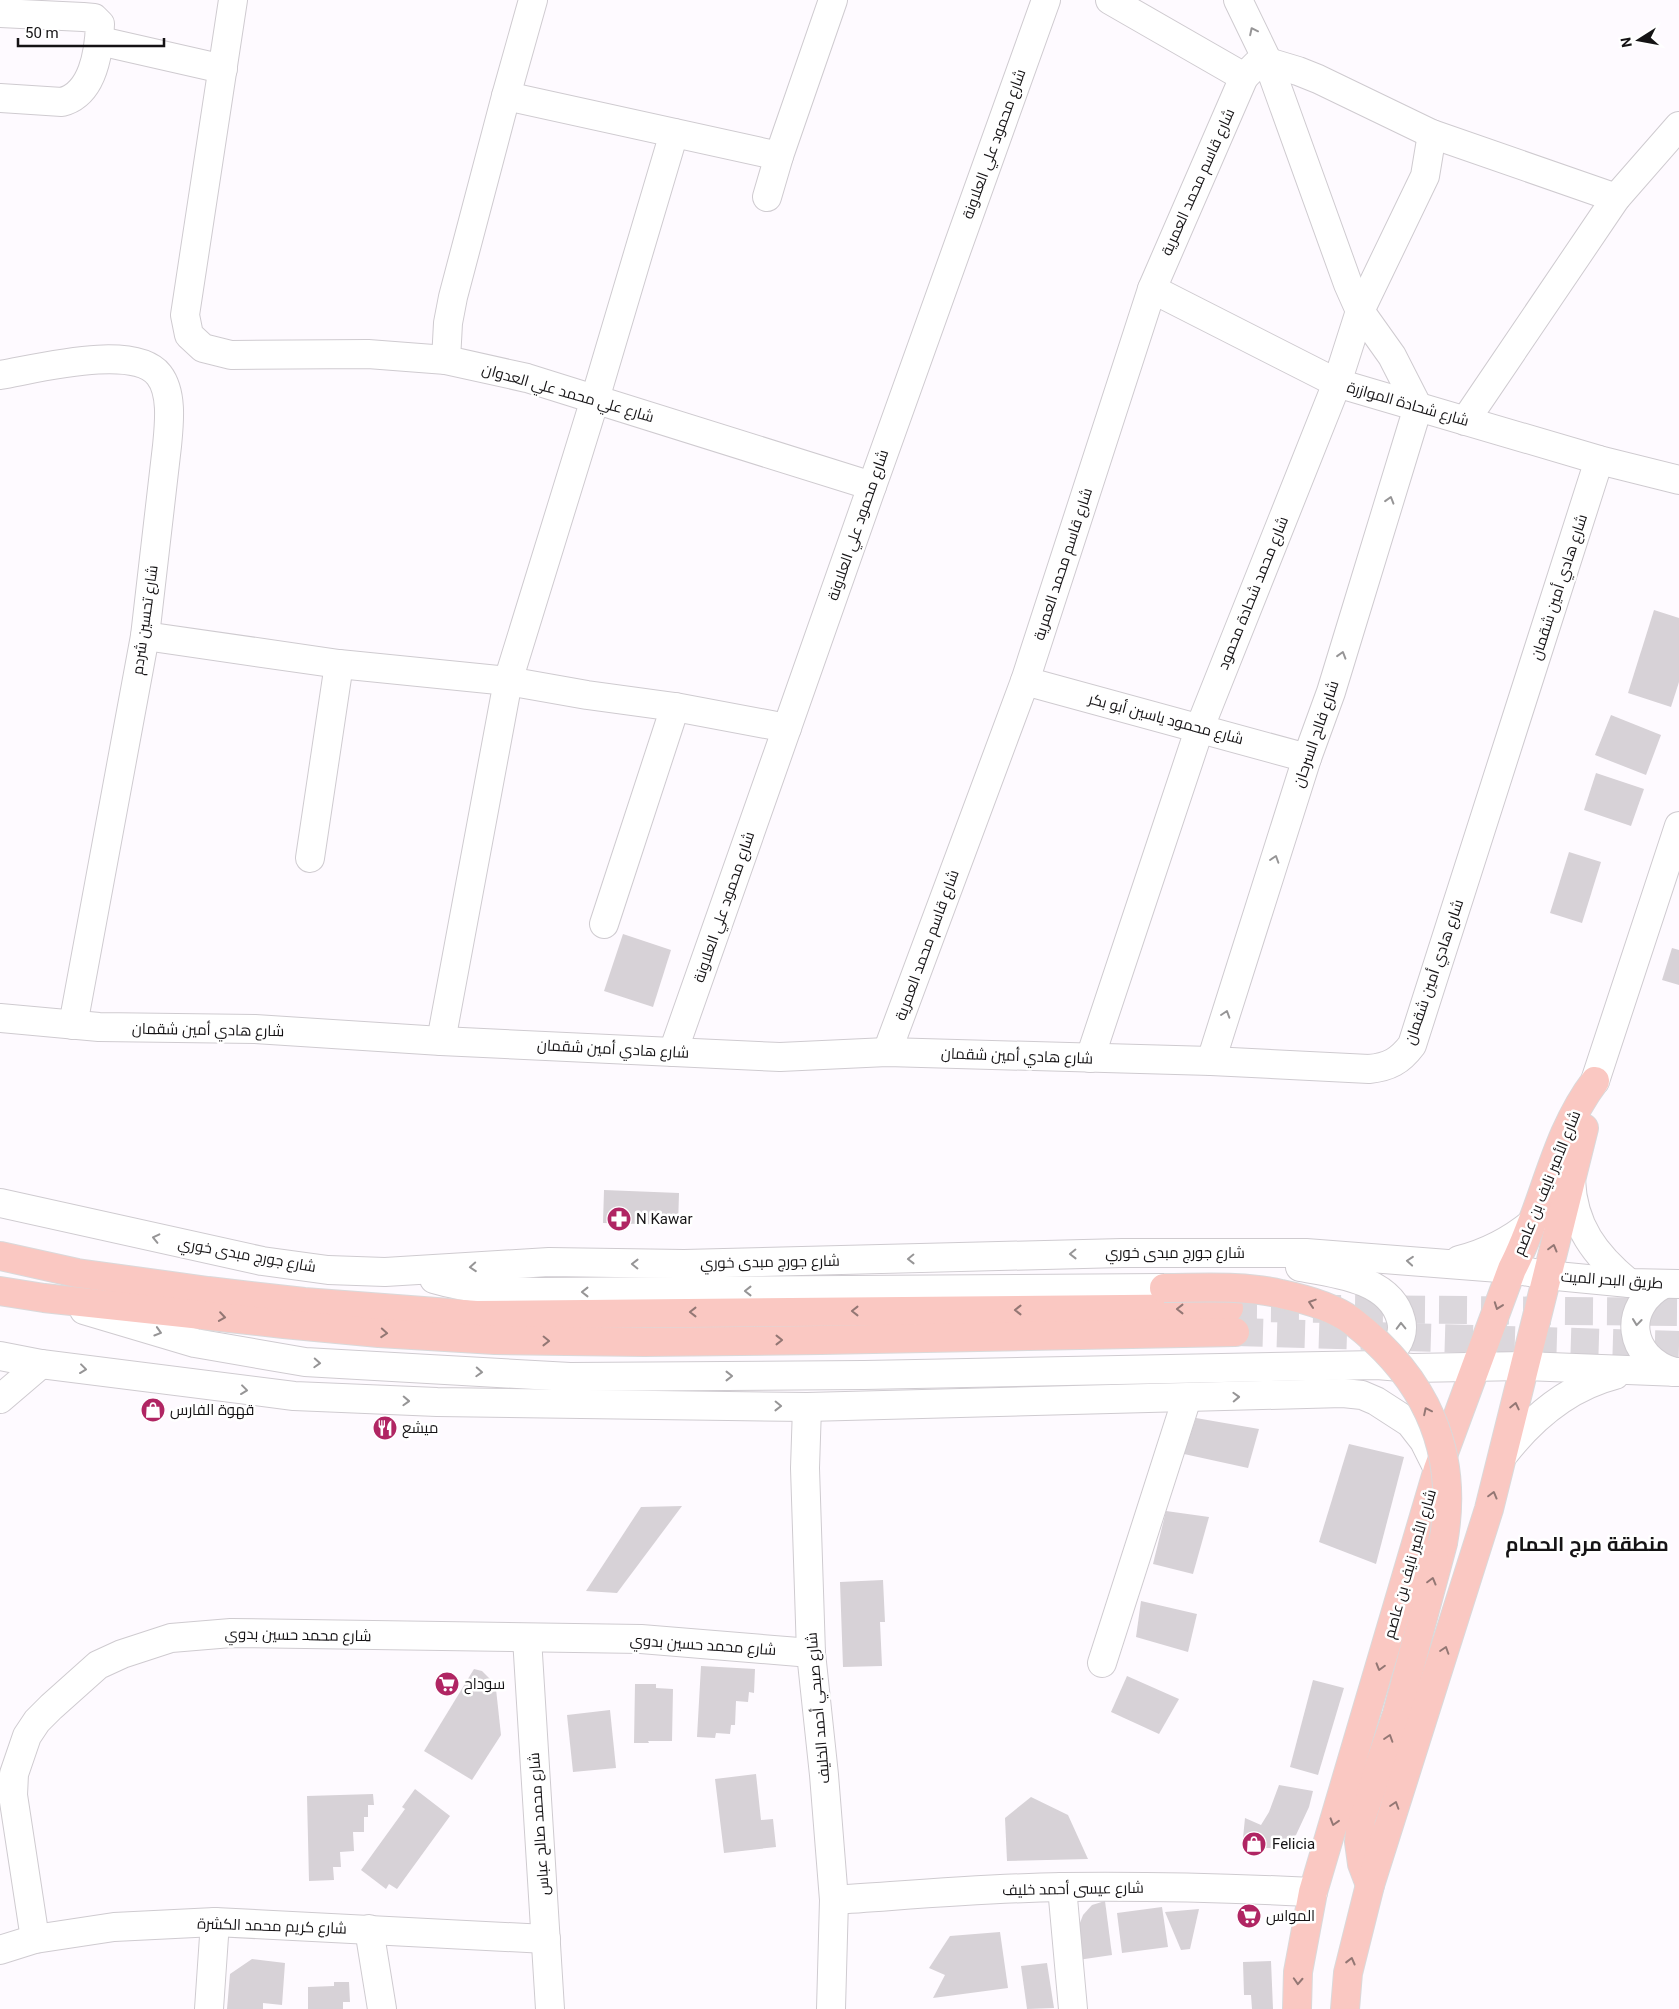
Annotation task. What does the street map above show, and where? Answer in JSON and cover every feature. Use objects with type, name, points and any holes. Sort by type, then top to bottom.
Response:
[{"type":"main road","name":"شارع الأمير نايف بن عاصم","points":[[1345,2009],[1348,1973],[1370,1885],[1489,1509],[1504,1454],[1546,1275],[1596,1081]]},
{"type":"main road","name":"شارع الأمير نايف بن عاصم","points":[[1297,2009],[1298,1972],[1313,1892],[1438,1469],[1512,1269],[1524,1246],[1570,1121],[1580,1101],[1596,1081]]},
{"type":"main road","points":[[0,1256],[77,1273],[208,1292],[476,1316],[1232,1320],[811,1340],[495,1340],[351,1331],[44,1298],[0,1291]]},
{"type":"main road","points":[[1164,1288],[1223,1288],[1280,1293],[1327,1308],[1351,1321],[1372,1338],[1406,1373],[1429,1413],[1437,1435],[1446,1471],[1448,1517],[1443,1543],[1396,1714],[1361,1819],[1359,1842],[1362,1864],[1370,1885]]},
{"type":"street","name":"شارع علي محمد علي العدوان","points":[[233,0],[185,315],[188,335],[203,348],[231,355],[368,354],[446,360],[527,378],[872,486]]},
{"type":"street","points":[[446,360],[448,323],[453,297],[533,0]]},
{"type":"street","points":[[767,197],[779,156],[833,0]]},
{"type":"street","name":"شارع محمود علي العلاونة","points":[[673,1052],[872,486],[1046,0]]},
{"type":"street","points":[[1110,0],[1244,77],[1257,64],[1268,62],[1318,79],[1432,134],[1616,198]]},
{"type":"street","points":[[1238,0],[1268,62],[1348,284],[1360,311],[1392,356],[1418,407]]},
{"type":"street","points":[[0,13],[94,18],[100,24],[100,41],[93,71],[82,89],[72,100],[62,102],[0,98]]},
{"type":"street","points":[[100,41],[223,69]]},
{"type":"street","name":"شارع قاسم محمد العمرية","points":[[886,1052],[1025,681],[1152,289],[1244,77]]},
{"type":"street","points":[[506,96],[779,156]]},
{"type":"street","points":[[1465,420],[1616,198],[1679,126]]},
{"type":"street","points":[[441,1041],[508,681],[595,399],[674,133]]},
{"type":"street","name":"شارع محمد شحادة محمود","points":[[1090,1058],[1200,727],[1337,383],[1360,311],[1425,176],[1432,134]]},
{"type":"street","name":"شارع شحادة الموازرة","points":[[1152,289],[1337,383],[1599,460],[1679,480]]},
{"type":"street","name":"شارع تحسين شردم","points":[[0,375],[100,358],[120,359],[142,363],[159,374],[166,394],[169,422],[145,636],[73,1025]]},
{"type":"street","name":"شارع فالح السرحان","points":[[1211,1061],[1331,692],[1418,407]]},
{"type":"street","name":"شارع هادي أمين شقمان","points":[[0,1018],[73,1025],[255,1030],[780,1057],[886,1052],[1211,1061],[1369,1069],[1382,1068],[1394,1064],[1404,1056],[1412,1045],[1599,460]]},
{"type":"street","points":[[145,636],[339,664],[508,681],[587,695],[674,707],[787,728]]},
{"type":"street","points":[[310,858],[339,664]]},
{"type":"street","name":"شارع محمود ياسين أبو بكر","points":[[1025,681],[1200,727],[1308,758]]},
{"type":"street","points":[[604,924],[674,707]]},
{"type":"street","points":[[1596,1081],[1679,826]]},
{"type":"street","points":[[1571,1180],[1572,1200],[1578,1220],[1587,1238],[1604,1260],[1629,1283]]},
{"type":"street","name":"شارع جورج مبدى خوري","points":[[0,1203],[210,1250],[292,1266],[358,1271],[408,1272],[549,1262],[684,1264],[1122,1253],[1306,1253],[1512,1269],[1546,1275]]},
{"type":"street","points":[[1441,1264],[1487,1252],[1518,1234],[1532,1223]]},
{"type":"street","points":[[1122,1253],[1195,1261],[1246,1260],[1291,1266],[1327,1272],[1381,1290],[1392,1300],[1398,1309],[1403,1326],[1400,1338],[1393,1350],[1377,1365]]},
{"type":"street","points":[[408,1272],[472,1287],[505,1291],[539,1292],[1164,1288]]},
{"type":"street","name":"طريق البحر الميت","points":[[1546,1275],[1629,1283],[1672,1284]]},
{"type":"street","points":[[1672,1284],[1655,1289],[1641,1305],[1637,1320],[1637,1336],[1640,1346],[1652,1362],[1661,1368],[1676,1372]]},
{"type":"street","points":[[44,1298],[195,1343],[305,1362],[570,1377],[1377,1365],[1412,1368],[1524,1366],[1676,1372]]},
{"type":"street","points":[[0,1356],[41,1364],[294,1396],[512,1404],[807,1407],[1343,1393],[1362,1395],[1392,1410],[1410,1423],[1424,1441],[1438,1469]]},
{"type":"street","points":[[0,1399],[41,1364]]},
{"type":"street","points":[[1504,1454],[1521,1432],[1562,1398],[1587,1385],[1612,1376],[1639,1371]]},
{"type":"street","points":[[512,1404],[586,1395],[668,1389],[703,1376]]},
{"type":"street","points":[[1102,1664],[1187,1398]]},
{"type":"street","name":"شارع صبحي أحمد الخليف","points":[[807,1407],[805,1468],[811,1653],[824,1775],[834,1900],[831,2009]]},
{"type":"street","name":"شارع محمد حسين بدوي","points":[[35,1939],[13,1795],[14,1774],[26,1736],[37,1721],[76,1683],[98,1665],[122,1654],[171,1638],[230,1633],[641,1639],[811,1653]]},
{"type":"street","name":"شارع محمد صالح عباس","points":[[526,1638],[550,2009]]},
{"type":"street","points":[[1062,1887],[1073,2009]]},
{"type":"street","name":"شارع عيسى أحمد خليف","points":[[834,1900],[941,1892],[1062,1887],[1231,1888],[1313,1892]]},
{"type":"street","points":[[209,2009],[215,1922]]},
{"type":"street","name":"شارع كريم محمد الكشرة","points":[[0,1950],[35,1939],[114,1927],[215,1922],[546,1940]]},
{"type":"street","points":[[369,1929],[382,2009]]},
{"type":"building","points":[[1654,610],[1679,618],[1679,682],[1671,707],[1628,693]]},
{"type":"building","points":[[1611,715],[1661,735],[1646,775],[1595,755]]},
{"type":"building","points":[[1596,773],[1644,789],[1631,826],[1584,810]]},
{"type":"building","points":[[1569,852],[1601,862],[1582,923],[1550,913]]},
{"type":"building","points":[[623,934],[671,950],[653,1007],[604,991]]},
{"type":"building","points":[[1672,948],[1679,950],[1679,985],[1662,980]]},
{"type":"building","points":[[604,1190],[679,1193],[678,1225],[603,1223]]},
{"type":"building","points":[[1196,1418],[1259,1429],[1248,1468],[1184,1454]]},
{"type":"building","points":[[1349,1444],[1404,1457],[1376,1564],[1319,1542]]},
{"type":"building","points":[[682,1506],[617,1593],[586,1591],[641,1507]]},
{"type":"building","points":[[1166,1511],[1209,1517],[1193,1574],[1153,1564]]},
{"type":"building","points":[[883,1580],[885,1622],[880,1622],[882,1666],[843,1667],[840,1582]]},
{"type":"building","points":[[1141,1601],[1197,1614],[1188,1652],[1136,1637]]},
{"type":"building","points":[[701,1666],[755,1669],[754,1693],[749,1692],[748,1702],[736,1701],[735,1725],[731,1725],[730,1734],[716,1733],[715,1738],[697,1737]]},
{"type":"building","points":[[474,1669],[482,1671],[493,1682],[496,1689],[501,1735],[472,1780],[424,1751]]},
{"type":"building","points":[[1127,1676],[1179,1699],[1159,1734],[1111,1712]]},
{"type":"building","points":[[1313,1680],[1344,1688],[1318,1775],[1290,1767]]},
{"type":"building","points":[[635,1684],[656,1684],[656,1688],[673,1689],[672,1741],[634,1743]]},
{"type":"building","points":[[610,1710],[616,1768],[573,1772],[567,1715]]},
{"type":"building","points":[[756,1774],[761,1820],[773,1819],[776,1847],[724,1853],[715,1779]]},
{"type":"building","points":[[1279,1785],[1313,1791],[1309,1807],[1296,1835],[1272,1848],[1242,1848],[1245,1818],[1261,1825],[1269,1812]]},
{"type":"building","points":[[415,1789],[450,1816],[397,1889],[389,1884],[386,1889],[361,1870],[405,1809],[402,1807]]},
{"type":"building","points":[[373,1794],[374,1805],[368,1805],[368,1817],[364,1817],[364,1832],[353,1832],[354,1851],[340,1852],[341,1867],[333,1867],[334,1880],[309,1881],[307,1796]]},
{"type":"building","points":[[1031,1797],[1068,1815],[1088,1859],[1007,1861],[1005,1818]]},
{"type":"building","points":[[1105,1901],[1112,1955],[1078,1960],[1078,1928],[1083,1915],[1092,1905]]},
{"type":"building","points":[[1162,1907],[1168,1947],[1122,1953],[1117,1913]]},
{"type":"building","points":[[1199,1909],[1190,1949],[1181,1950],[1165,1912]]},
{"type":"building","points":[[1000,1932],[1008,1988],[933,1998],[945,1975],[929,1968],[950,1936]]},
{"type":"building","points":[[252,1959],[285,1963],[282,2005],[263,2003],[263,2009],[227,2009],[230,1974]]},
{"type":"building","points":[[1271,1961],[1273,2009],[1252,2009],[1251,1995],[1244,1995],[1243,1962]]},
{"type":"building","points":[[1047,1963],[1054,2008],[1027,2009],[1021,1966]]},
{"type":"building","points":[[334,1982],[349,1982],[350,2002],[343,2002],[343,2009],[308,2009],[308,1987],[334,1986]]},
{"type":"tunnel","points":[[1229,1308],[1679,1312]]},
{"type":"tunnel","points":[[1235,1332],[1679,1345]]},
{"type":"place","name":"N Kawar","points":[[619,1219]]},
{"type":"place","name":"قهوة الفارس","points":[[153,1410]]},
{"type":"place","name":"ميشع","points":[[385,1428]]},
{"type":"place","name":"سوداح","points":[[447,1684]]},
{"type":"place","name":"Felicia","points":[[1254,1844]]},
{"type":"place","name":"المواس","points":[[1249,1916]]},
{"type":"district","name":"منطقة مرج الحمام","points":[[1587,1544]]}]
